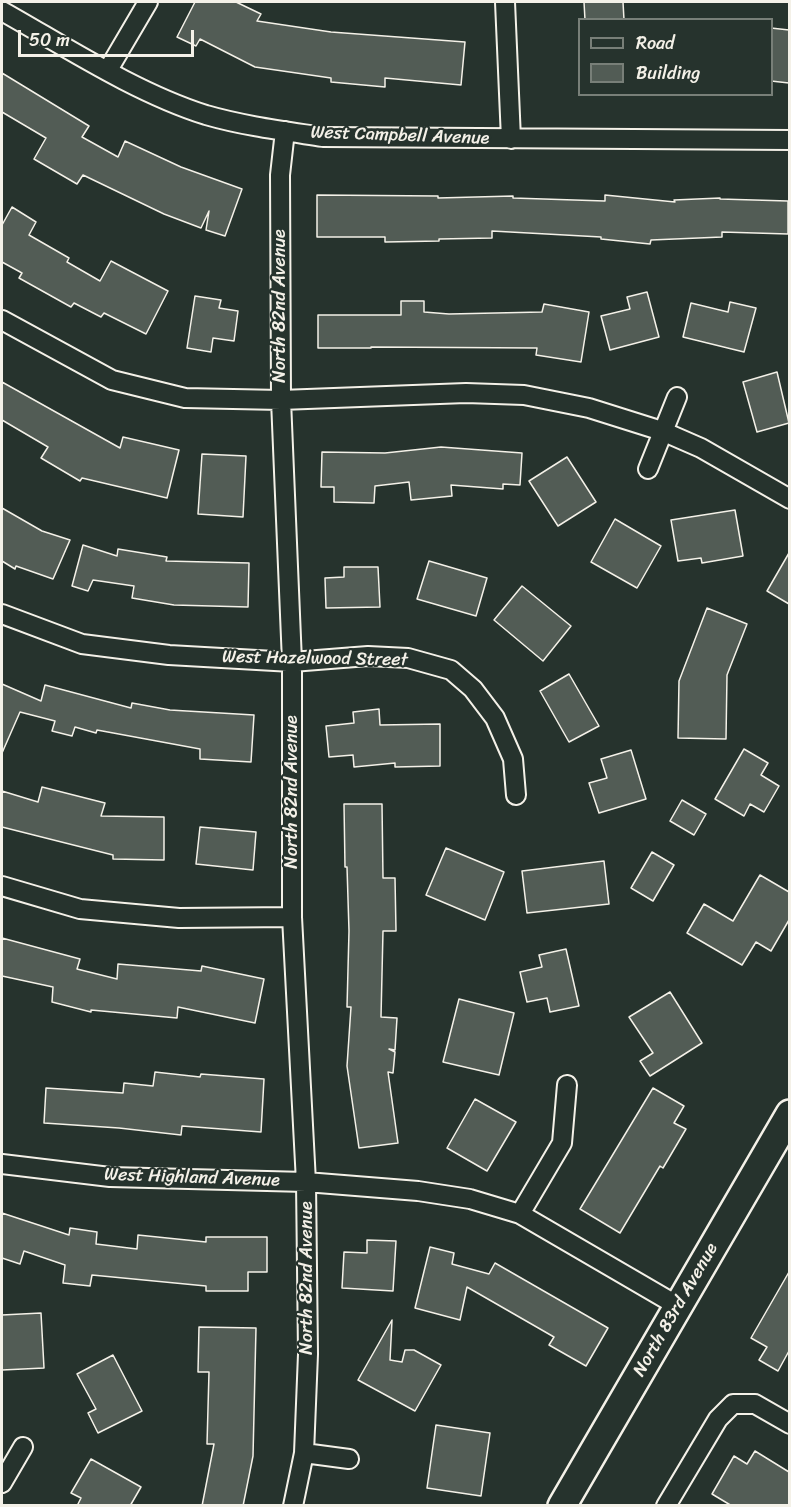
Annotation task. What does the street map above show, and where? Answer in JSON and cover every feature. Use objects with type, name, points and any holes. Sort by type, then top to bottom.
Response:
[{"type":"main road","name":"North 83rd Avenue","points":[[562,1506],[789,1114]]},
{"type":"street","points":[[108,70],[148,2]]},
{"type":"street","points":[[505,2],[511,139]]},
{"type":"street","name":"West Campbell Avenue","points":[[2,11],[154,94],[205,114],[240,124],[323,137],[789,140]]},
{"type":"street","name":"North 82nd Avenue","points":[[285,131],[280,175],[281,400],[292,662],[292,917],[306,1182],[308,1354],[304,1453],[293,1506]]},
{"type":"street","points":[[2,320],[112,380],[185,398],[281,400],[466,393],[524,395],[589,408],[662,431],[701,448],[789,499]]},
{"type":"street","points":[[648,469],[676,397]]},
{"type":"street","name":"West Hazelwood Street","points":[[2,615],[82,644],[169,655],[292,662],[368,656],[408,658],[451,670],[473,689],[495,718],[513,759],[516,795]]},
{"type":"street","points":[[2,886],[80,909],[179,918],[292,917]]},
{"type":"street","points":[[520,1214],[562,1143],[567,1085]]},
{"type":"street","name":"West Highland Avenue","points":[[2,1164],[110,1177],[306,1182],[470,1198],[520,1214],[678,1306]]},
{"type":"street","points":[[666,1506],[718,1419],[733,1404],[755,1404],[789,1424]]},
{"type":"street","points":[[2,1483],[23,1447]]},
{"type":"street","points":[[304,1453],[350,1459]]},
{"type":"building","points":[[195,2],[236,2],[261,14],[257,21],[331,32],[465,42],[461,85],[385,78],[385,87],[331,82],[331,78],[255,67],[200,39],[196,46],[177,37]]},
{"type":"building","points":[[584,2],[623,2],[624,18],[585,18]]},
{"type":"building","points":[[773,28],[789,30],[789,83],[773,81]]},
{"type":"building","points":[[2,73],[89,126],[82,137],[118,157],[125,141],[181,167],[242,189],[225,236],[206,230],[209,211],[201,228],[164,214],[83,175],[77,184],[34,159],[46,138],[2,112]]},
{"type":"building","points":[[317,195],[438,196],[438,198],[513,196],[513,198],[605,201],[605,195],[675,202],[674,200],[720,198],[788,201],[788,234],[722,232],[722,237],[651,240],[650,244],[601,239],[601,237],[492,231],[492,238],[439,239],[439,241],[385,242],[385,237],[317,237]]},
{"type":"building","points":[[12,207],[36,222],[29,235],[69,258],[67,262],[100,281],[111,261],[168,291],[146,334],[104,313],[101,317],[74,303],[71,307],[19,278],[22,273],[2,262],[2,225]]},
{"type":"building","points":[[647,292],[659,337],[610,350],[601,316],[630,309],[627,297]]},
{"type":"building","points":[[195,296],[221,300],[219,308],[238,311],[234,341],[213,338],[211,352],[187,348]]},
{"type":"building","points":[[401,301],[424,301],[424,312],[449,314],[542,312],[544,304],[589,312],[581,362],[536,355],[537,348],[318,348],[318,315],[401,315]]},
{"type":"building","points":[[730,302],[756,308],[744,352],[683,337],[691,303],[728,312]]},
{"type":"building","points":[[777,372],[789,423],[757,432],[743,382]]},
{"type":"building","points":[[2,382],[120,448],[123,437],[179,450],[167,498],[82,478],[80,481],[41,458],[48,447],[2,420]]},
{"type":"building","points":[[441,447],[522,453],[520,485],[503,484],[503,489],[451,485],[452,496],[411,500],[409,482],[375,486],[374,503],[334,502],[334,487],[321,487],[322,452],[385,453]]},
{"type":"building","points":[[202,454],[246,456],[243,517],[198,514]]},
{"type":"building","points":[[567,457],[596,502],[558,526],[529,481]]},
{"type":"building","points":[[2,508],[42,531],[70,540],[53,579],[16,566],[15,569],[2,561]]},
{"type":"building","points":[[735,510],[743,556],[702,563],[701,558],[678,561],[671,520]]},
{"type":"building","points":[[615,519],[661,546],[637,588],[591,562]]},
{"type":"building","points":[[83,545],[117,556],[118,549],[167,557],[166,561],[249,563],[248,607],[174,605],[132,598],[134,586],[93,580],[88,591],[72,586]]},
{"type":"building","points":[[789,553],[789,604],[767,591]]},
{"type":"building","points":[[429,561],[487,578],[476,616],[417,599]]},
{"type":"building","points":[[344,567],[378,567],[380,607],[326,608],[325,578],[344,577]]},
{"type":"building","points":[[522,586],[571,626],[543,661],[494,620]]},
{"type":"building","points":[[707,608],[747,624],[727,675],[726,739],[678,738],[679,681]]},
{"type":"building","points":[[569,674],[599,726],[569,742],[540,691]]},
{"type":"building","points":[[2,684],[41,701],[45,685],[131,708],[132,703],[170,710],[254,715],[251,762],[200,759],[200,749],[97,730],[96,733],[75,727],[72,736],[52,731],[55,721],[20,712],[2,753]]},
{"type":"building","points":[[379,709],[380,725],[440,724],[440,766],[395,767],[395,763],[354,767],[353,755],[329,757],[326,726],[354,723],[353,712]]},
{"type":"building","points":[[744,749],[768,763],[761,775],[779,786],[764,812],[750,804],[744,816],[715,799]]},
{"type":"building","points":[[631,750],[646,799],[599,813],[589,783],[607,778],[601,759]]},
{"type":"building","points":[[42,787],[105,803],[101,816],[164,817],[164,860],[113,859],[113,855],[2,827],[2,791],[38,802]]},
{"type":"building","points":[[682,800],[706,814],[694,835],[670,821]]},
{"type":"building","points":[[344,804],[382,804],[383,878],[395,878],[396,931],[383,931],[381,1017],[397,1018],[395,1050],[389,1049],[395,1052],[393,1073],[388,1072],[398,1143],[359,1148],[347,1066],[351,1007],[347,1007],[349,931]]},
{"type":"building","points":[[200,827],[256,832],[253,870],[196,864]]},
{"type":"building","points":[[446,848],[504,872],[485,920],[426,895]]},
{"type":"building","points":[[652,852],[674,865],[653,901],[631,888]]},
{"type":"building","points":[[604,861],[609,904],[527,913],[522,871]]},
{"type":"building","points":[[760,875],[789,892],[789,920],[771,951],[756,942],[742,965],[687,933],[704,904],[733,921]]},
{"type":"building","points":[[2,938],[80,959],[77,969],[117,979],[118,964],[201,971],[202,966],[264,979],[255,1023],[178,1007],[177,1018],[91,1010],[91,1012],[52,1002],[53,987],[2,976]]},
{"type":"building","points":[[566,949],[579,1006],[550,1012],[547,998],[527,1002],[520,972],[542,967],[539,955]]},
{"type":"building","points":[[670,992],[702,1043],[650,1076],[640,1061],[653,1053],[629,1017]]},
{"type":"building","points":[[459,999],[514,1013],[499,1075],[443,1062]]},
{"type":"building","points":[[155,1072],[200,1077],[201,1074],[264,1079],[261,1132],[182,1126],[181,1135],[44,1123],[46,1088],[123,1093],[124,1083],[153,1086]]},
{"type":"building","points":[[653,1088],[684,1106],[674,1123],[686,1129],[663,1168],[660,1166],[620,1233],[580,1209]]},
{"type":"building","points":[[475,1099],[516,1122],[487,1171],[447,1148]]},
{"type":"building","points":[[2,1213],[69,1235],[70,1228],[97,1232],[96,1244],[137,1249],[138,1235],[206,1242],[206,1237],[267,1237],[267,1272],[248,1272],[248,1291],[206,1291],[206,1286],[92,1275],[90,1286],[63,1283],[65,1265],[24,1251],[20,1264],[2,1258]]},
{"type":"building","points":[[367,1240],[396,1241],[393,1291],[342,1288],[344,1252],[367,1253]]},
{"type":"building","points":[[430,1247],[454,1253],[452,1264],[489,1274],[495,1263],[608,1328],[586,1366],[549,1345],[554,1337],[467,1287],[460,1320],[415,1308]]},
{"type":"building","points":[[789,1272],[789,1351],[778,1371],[759,1360],[767,1347],[751,1338]]},
{"type":"building","points":[[41,1313],[44,1368],[2,1370],[2,1315]]},
{"type":"building","points":[[392,1320],[390,1360],[402,1362],[405,1350],[414,1350],[441,1365],[415,1411],[358,1380]]},
{"type":"building","points":[[199,1327],[256,1328],[253,1456],[243,1506],[202,1506],[214,1444],[207,1444],[209,1372],[198,1372]]},
{"type":"building","points":[[113,1355],[142,1411],[98,1433],[88,1413],[96,1409],[77,1374]]},
{"type":"building","points":[[436,1425],[490,1433],[481,1496],[427,1488]]},
{"type":"building","points":[[755,1451],[789,1472],[789,1506],[732,1506],[712,1494],[734,1456],[747,1464]]},
{"type":"building","points":[[91,1459],[141,1487],[130,1506],[77,1506],[81,1498],[71,1493]]}]
